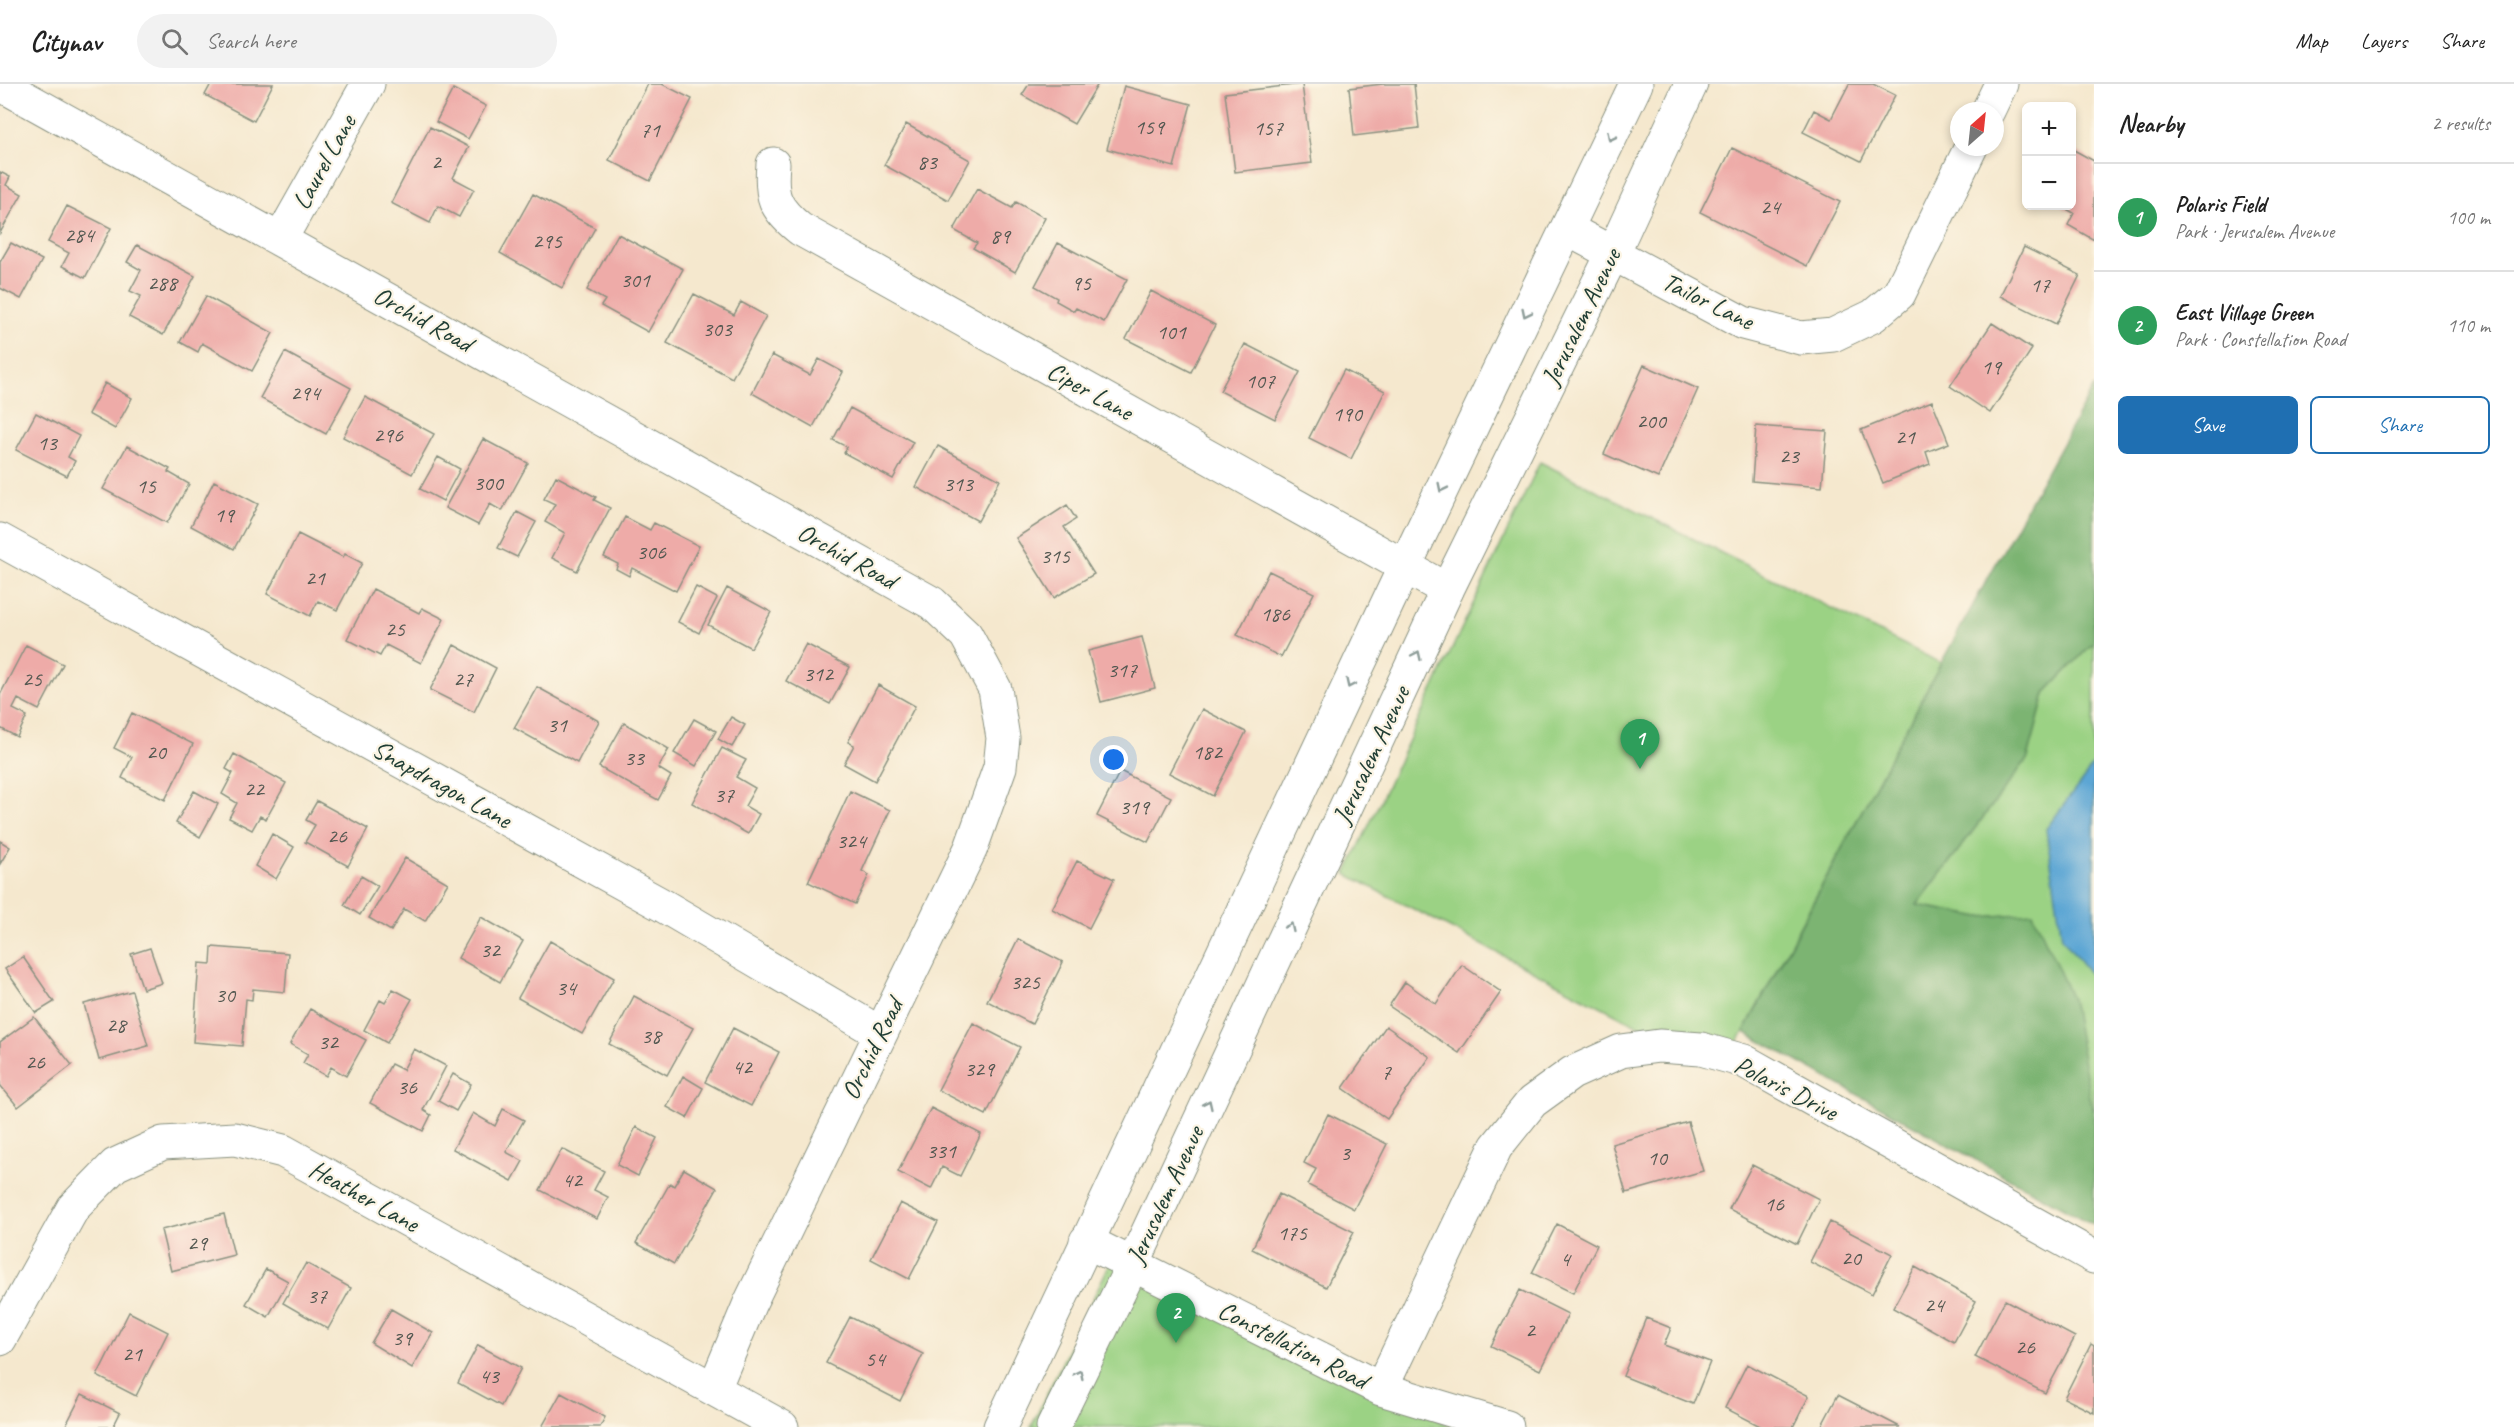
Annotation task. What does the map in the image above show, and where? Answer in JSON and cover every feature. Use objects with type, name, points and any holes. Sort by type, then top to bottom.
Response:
[{"type":"street","name":"Orchid Road","points":[[0,84],[932,603],[966,635],[995,689],[1003,738],[1000,767],[971,848],[750,1303],[714,1389]]},
{"type":"street","name":"Laurel Lane","points":[[280,240],[368,84]]},
{"type":"street","name":"Jerusalem Avenue","points":[[1000,1427],[1405,566],[1636,84]]},
{"type":"street","name":"Jerusalem Avenue","points":[[1053,1427],[1133,1264],[1447,590],[1613,253],[1691,84]]},
{"type":"street","points":[[1992,102],[2001,84]]},
{"type":"street","name":"Tailor Lane","points":[[1567,229],[1743,323],[1801,338],[1833,335],[1873,316],[1899,294],[1967,156]]},
{"type":"street","name":"Ciper Lane","points":[[773,164],[771,182],[777,208],[800,229],[1447,590]]},
{"type":"street","name":"Snapdragon Lane","points":[[0,540],[662,905],[880,1033]]},
{"type":"street","name":"Polaris Drive","points":[[1381,1389],[1496,1147],[1532,1102],[1572,1073],[1621,1051],[1659,1046],[1701,1048],[1744,1062],[2094,1257]]},
{"type":"street","name":"Heather Lane","points":[[0,1339],[73,1208],[115,1165],[163,1143],[235,1139],[283,1151],[782,1427]]},
{"type":"street","name":"Constellation Road","points":[[1086,1241],[1381,1389],[1507,1427]]},
{"type":"green space","points":[[2094,386],[2094,642],[2045,693],[2028,758],[1917,905],[1980,917],[2033,913],[2072,999],[2094,1110],[2094,1225],[1744,1032],[1941,663]]},
{"type":"green space","points":[[1540,462],[1941,663],[1730,1057],[1679,1047],[1346,874]]},
{"type":"green space","points":[[2094,642],[2094,1110],[2067,1009],[2033,914],[1980,917],[1917,905],[2028,758],[2045,693]]},
{"type":"green space","points":[[1112,1259],[1452,1427],[1031,1427]]},
{"type":"water","points":[[2094,764],[2094,979],[2062,938],[2046,829]]},
{"type":"building","points":[[211,84],[273,84],[254,121],[205,95]]},
{"type":"building","points":[[648,84],[662,84],[692,99],[650,181],[609,160]]},
{"type":"building","points":[[1029,84],[1098,84],[1074,124],[1022,95]]},
{"type":"building","points":[[1302,84],[1312,163],[1235,172],[1225,93]]},
{"type":"building","points":[[1383,84],[1414,84],[1419,128],[1354,136],[1349,88]]},
{"type":"building","points":[[1849,84],[1873,84],[1895,95],[1861,161],[1803,132],[1814,110],[1831,119]]},
{"type":"building","points":[[1124,86],[1191,104],[1174,167],[1107,149]]},
{"type":"building","points":[[453,89],[486,106],[468,139],[436,122]]},
{"type":"building","points":[[906,124],[970,160],[948,200],[884,165]]},
{"type":"building","points":[[430,127],[469,147],[453,178],[474,189],[459,217],[438,206],[430,223],[391,203]]},
{"type":"building","points":[[1732,148],[1840,202],[1807,266],[1700,212]]},
{"type":"building","points":[[2076,151],[2094,161],[2094,240],[2068,225],[2074,213],[2068,210],[2076,210]]},
{"type":"building","points":[[0,172],[10,177],[6,185],[22,194],[0,233]]},
{"type":"building","points":[[977,189],[1012,208],[1016,202],[1045,218],[1015,272],[973,248],[977,243],[954,230]]},
{"type":"building","points":[[533,194],[595,228],[562,288],[500,253]]},
{"type":"building","points":[[67,206],[111,228],[85,278],[62,266],[69,253],[48,242]]},
{"type":"building","points":[[618,234],[683,269],[648,332],[601,306],[605,300],[587,290]]},
{"type":"building","points":[[11,243],[42,260],[21,299],[0,288],[0,262]]},
{"type":"building","points":[[1058,243],[1127,279],[1104,322],[1076,308],[1074,311],[1035,286]]},
{"type":"building","points":[[137,245],[195,276],[163,335],[129,317],[141,296],[130,291],[141,270],[127,262]]},
{"type":"building","points":[[2024,247],[2080,275],[2056,324],[2000,296]]},
{"type":"building","points":[[1151,291],[1215,325],[1191,372],[1126,339]]},
{"type":"building","points":[[694,294],[734,315],[741,302],[766,316],[732,378],[667,343]]},
{"type":"building","points":[[206,296],[273,333],[252,371],[202,343],[198,352],[180,342]]},
{"type":"building","points":[[1992,323],[2032,349],[1990,413],[1950,386]]},
{"type":"building","points":[[1245,344],[1300,372],[1275,419],[1220,391]]},
{"type":"building","points":[[285,352],[351,388],[326,434],[260,398]]},
{"type":"building","points":[[772,355],[810,375],[819,359],[843,372],[813,427],[752,393]]},
{"type":"building","points":[[1644,365],[1698,389],[1658,478],[1604,454]]},
{"type":"building","points":[[1344,370],[1385,391],[1351,459],[1309,438]]},
{"type":"building","points":[[105,383],[132,398],[115,429],[88,414]]},
{"type":"building","points":[[365,397],[434,434],[412,474],[343,437]]},
{"type":"building","points":[[1932,401],[1949,443],[1926,452],[1930,464],[1883,483],[1861,430]]},
{"type":"building","points":[[850,408],[913,442],[893,479],[844,453],[847,447],[833,440]]},
{"type":"building","points":[[36,413],[79,436],[68,457],[75,461],[67,476],[16,450]]},
{"type":"building","points":[[1756,426],[1827,431],[1822,487],[1752,481]]},
{"type":"building","points":[[483,439],[528,463],[502,511],[490,504],[478,525],[445,508]]},
{"type":"building","points":[[127,446],[170,469],[168,472],[189,484],[167,523],[103,489]]},
{"type":"building","points":[[938,446],[1000,480],[978,521],[916,487]]},
{"type":"building","points":[[438,457],[460,469],[443,501],[420,489]]},
{"type":"building","points":[[556,476],[596,497],[594,500],[610,508],[577,571],[552,558],[565,533],[545,522],[555,504],[544,499]]},
{"type":"building","points":[[214,481],[258,504],[234,549],[191,526]]},
{"type":"building","points":[[1067,505],[1076,519],[1064,527],[1094,574],[1054,598],[1016,538]]},
{"type":"building","points":[[517,512],[536,522],[517,557],[498,548]]},
{"type":"building","points":[[625,517],[650,530],[654,523],[699,546],[676,591],[632,568],[629,576],[616,569],[618,564],[604,557]]},
{"type":"building","points":[[298,534],[343,557],[345,554],[362,563],[337,610],[318,601],[310,616],[267,594]]},
{"type":"building","points":[[1269,571],[1314,593],[1281,657],[1237,635]]},
{"type":"building","points":[[696,587],[717,598],[699,633],[678,622]]},
{"type":"building","points":[[727,588],[771,612],[751,648],[708,625]]},
{"type":"building","points":[[373,589],[419,613],[422,608],[444,619],[421,663],[386,645],[380,656],[347,639]]},
{"type":"building","points":[[1142,637],[1155,688],[1101,702],[1088,651]]},
{"type":"building","points":[[806,644],[850,667],[830,704],[786,681]]},
{"type":"building","points":[[26,645],[63,664],[39,710],[18,699],[13,709],[27,716],[17,737],[0,728],[0,695]]},
{"type":"building","points":[[454,645],[496,668],[474,712],[430,690]]},
{"type":"building","points":[[878,685],[915,706],[875,781],[844,764],[854,745],[848,742]]},
{"type":"building","points":[[537,687],[599,721],[577,763],[514,728]]},
{"type":"building","points":[[1202,709],[1246,732],[1213,796],[1169,773]]},
{"type":"building","points":[[132,713],[193,744],[165,800],[122,778],[132,757],[114,748]]},
{"type":"building","points":[[731,717],[745,725],[732,747],[718,739]]},
{"type":"building","points":[[694,719],[716,731],[696,766],[674,753]]},
{"type":"building","points":[[624,723],[669,749],[658,768],[671,776],[658,800],[599,767]]},
{"type":"building","points":[[722,748],[746,760],[736,777],[755,788],[745,806],[759,814],[748,834],[692,803]]},
{"type":"building","points":[[234,754],[286,783],[266,819],[260,816],[252,830],[229,818],[237,803],[222,794],[233,773],[226,769]]},
{"type":"building","points":[[1120,771],[1171,797],[1148,842],[1097,816]]},
{"type":"building","points":[[194,791],[218,804],[200,837],[176,823]]},
{"type":"building","points":[[850,791],[890,810],[862,871],[869,875],[855,904],[808,882]]},
{"type":"building","points":[[317,801],[368,829],[348,866],[305,842],[315,825],[306,820]]},
{"type":"building","points":[[272,834],[294,847],[276,879],[255,866]]},
{"type":"building","points":[[0,841],[10,847],[0,864]]},
{"type":"building","points":[[405,858],[448,883],[425,921],[404,909],[391,931],[369,918]]},
{"type":"building","points":[[1077,861],[1114,879],[1089,928],[1052,909]]},
{"type":"building","points":[[361,876],[378,886],[360,915],[344,905]]},
{"type":"building","points":[[481,917],[523,941],[500,982],[458,958]]},
{"type":"building","points":[[1018,939],[1063,962],[1032,1024],[987,1001]]},
{"type":"building","points":[[550,941],[614,978],[582,1034],[518,998]]},
{"type":"building","points":[[212,947],[288,953],[285,992],[253,989],[252,1000],[246,999],[242,1046],[193,1042],[199,963],[211,964]]},
{"type":"building","points":[[150,948],[162,983],[143,989],[131,954]]},
{"type":"building","points":[[23,957],[54,1002],[36,1013],[5,969]]},
{"type":"building","points":[[1462,965],[1501,992],[1459,1053],[1389,1006],[1405,982],[1436,1004]]},
{"type":"building","points":[[393,989],[412,999],[387,1043],[364,1030],[380,1000],[385,1003]]},
{"type":"building","points":[[132,991],[148,1046],[99,1060],[84,1004]]},
{"type":"building","points":[[634,996],[693,1028],[667,1075],[609,1044]]},
{"type":"building","points":[[310,1009],[366,1040],[346,1076],[331,1067],[326,1076],[303,1063],[308,1054],[290,1044]]},
{"type":"building","points":[[34,1017],[72,1065],[18,1107],[0,1085],[0,1042]]},
{"type":"building","points":[[973,1023],[1020,1047],[986,1115],[938,1090]]},
{"type":"building","points":[[1386,1026],[1430,1057],[1387,1119],[1343,1088]]},
{"type":"building","points":[[733,1028],[779,1052],[751,1106],[705,1082]]},
{"type":"building","points":[[414,1049],[446,1066],[423,1110],[431,1115],[423,1131],[370,1103],[391,1064],[403,1070]]},
{"type":"building","points":[[453,1074],[471,1084],[456,1111],[438,1101]]},
{"type":"building","points":[[683,1076],[703,1088],[687,1118],[667,1107]]},
{"type":"building","points":[[931,1108],[981,1134],[960,1176],[942,1167],[931,1189],[898,1172]]},
{"type":"building","points":[[503,1109],[524,1120],[506,1152],[523,1161],[512,1181],[453,1149],[473,1113],[495,1126]]},
{"type":"building","points":[[1328,1114],[1387,1144],[1354,1209],[1308,1185],[1316,1169],[1304,1163]]},
{"type":"building","points":[[1688,1122],[1703,1171],[1626,1193],[1612,1144]]},
{"type":"building","points":[[636,1127],[657,1138],[638,1176],[617,1165]]},
{"type":"building","points":[[562,1149],[604,1171],[594,1190],[608,1197],[597,1219],[540,1190]]},
{"type":"building","points":[[1752,1165],[1819,1199],[1797,1244],[1729,1209]]},
{"type":"building","points":[[684,1169],[717,1188],[674,1264],[636,1243],[670,1183],[674,1186]]},
{"type":"building","points":[[1279,1194],[1354,1232],[1326,1287],[1252,1249]]},
{"type":"building","points":[[900,1203],[938,1222],[909,1279],[871,1259]]},
{"type":"building","points":[[224,1214],[234,1255],[171,1271],[161,1230]]},
{"type":"building","points":[[1830,1222],[1892,1254],[1872,1294],[1810,1262]]},
{"type":"building","points":[[1557,1224],[1597,1245],[1573,1293],[1532,1273]]},
{"type":"building","points":[[306,1263],[351,1288],[328,1329],[283,1303]]},
{"type":"building","points":[[1915,1267],[1976,1301],[1954,1342],[1893,1308]]},
{"type":"building","points":[[266,1269],[288,1281],[268,1317],[246,1304]]},
{"type":"building","points":[[1520,1290],[1568,1314],[1540,1370],[1491,1346]]},
{"type":"building","points":[[2005,1300],[2075,1337],[2045,1393],[1975,1357]]},
{"type":"building","points":[[391,1309],[433,1333],[412,1368],[371,1343]]},
{"type":"building","points":[[129,1312],[168,1332],[136,1396],[97,1376]]},
{"type":"building","points":[[850,1317],[923,1354],[900,1401],[826,1363]]},
{"type":"building","points":[[1646,1318],[1671,1328],[1664,1345],[1710,1362],[1693,1404],[1623,1376]]},
{"type":"building","points":[[2091,1344],[2094,1346],[2094,1413],[2064,1398]]},
{"type":"building","points":[[478,1345],[521,1368],[501,1406],[458,1383]]},
{"type":"building","points":[[1747,1364],[1809,1396],[1793,1427],[1762,1427],[1725,1408]]},
{"type":"building","points":[[561,1393],[605,1417],[600,1427],[542,1427]]},
{"type":"building","points":[[82,1394],[120,1413],[113,1427],[65,1427]]},
{"type":"building","points":[[1838,1395],[1900,1427],[1821,1427]]},
{"type":"place","name":"Polaris Field","points":[[1640,769]]},
{"type":"place","name":"East Village Green","points":[[1176,1343]]}]
